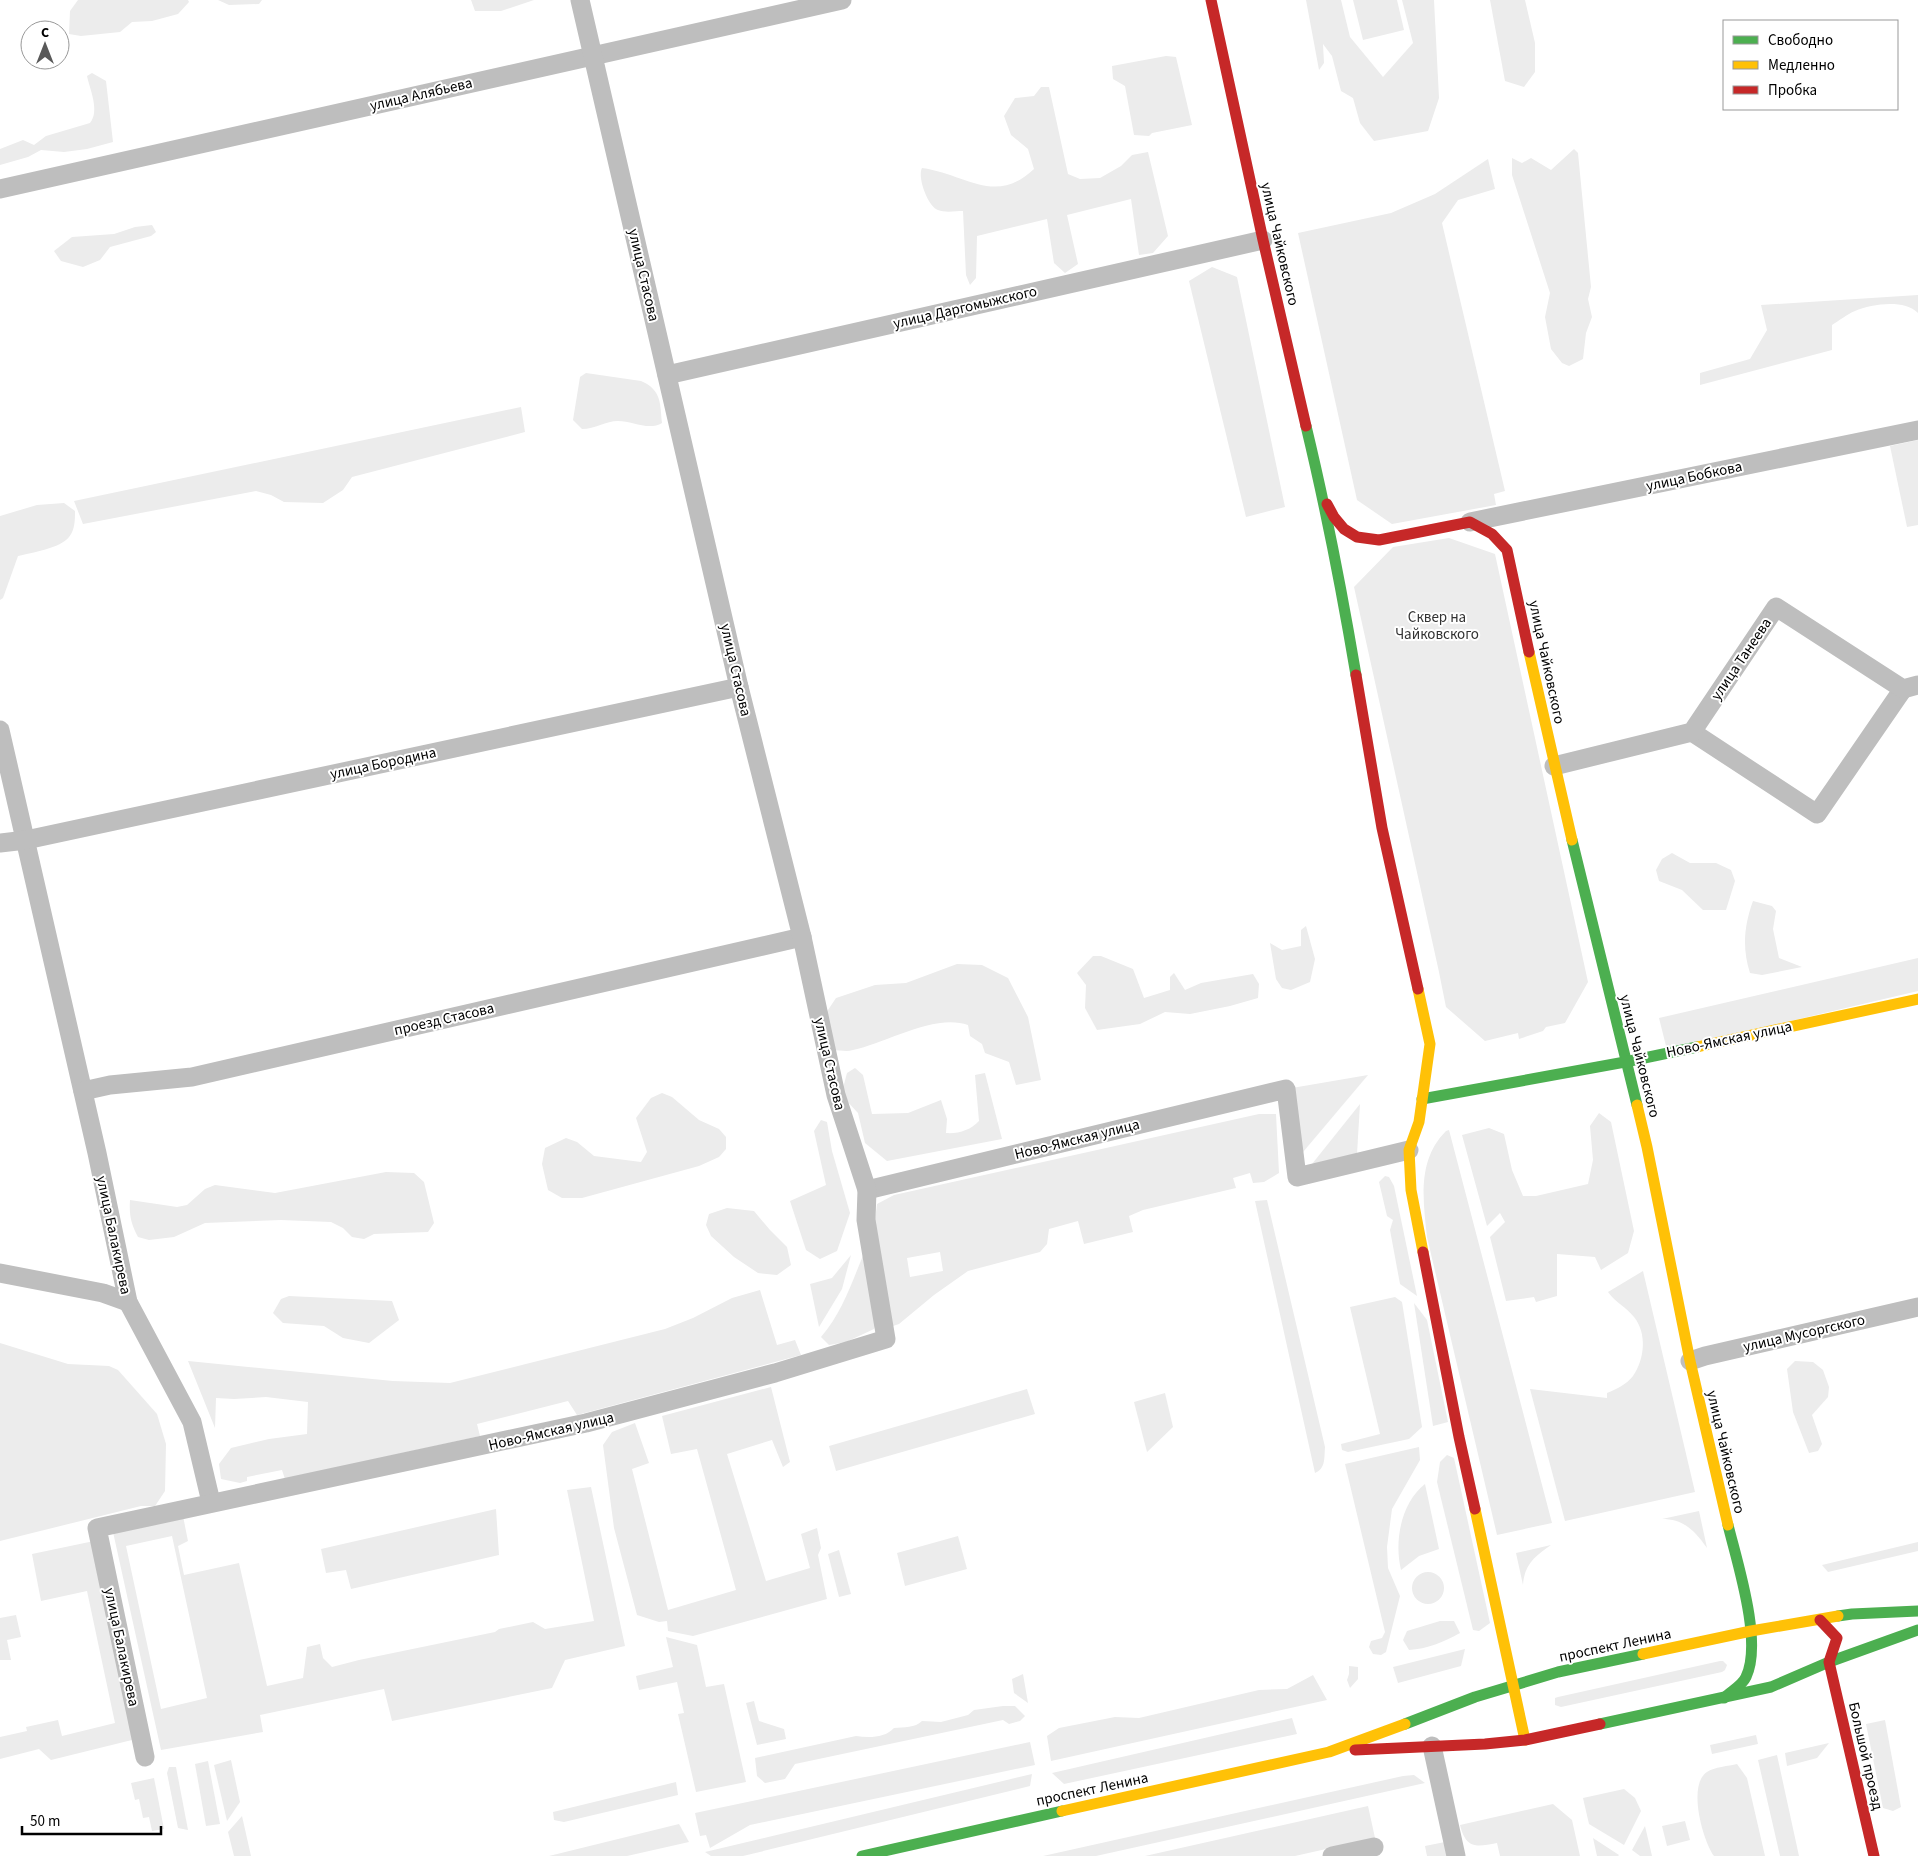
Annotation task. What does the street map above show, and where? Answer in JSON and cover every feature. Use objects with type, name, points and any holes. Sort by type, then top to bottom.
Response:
[{"type":"main road","name":"улица Чайковского","points":[[1211,0],[1263,240],[1322,493],[1344,603],[1382,828],[1430,1044],[1418,1122],[1409,1150],[1411,1190],[1458,1437],[1485,1550],[1525,1740]]},
{"type":"main road","name":"улица Чайковского","points":[[1322,493],[1334,518],[1344,529],[1357,537],[1379,540],[1470,522],[1492,534],[1507,550],[1554,766],[1647,1147],[1690,1361],[1749,1615],[1751,1631],[1749,1667],[1744,1679],[1724,1698]]},
{"type":"main road","name":"улица Чайковского","points":[[1368,548],[1379,540]]},
{"type":"main road","name":"улица Чайковского","points":[[1344,603],[1344,588],[1348,572]]},
{"type":"main road","name":"Ново-Ямская улица","points":[[1422,1099],[1625,1062],[1918,999]]},
{"type":"main road","name":"проспект Ленина","points":[[862,1856],[1329,1752],[1476,1697],[1558,1672],[1751,1631],[1852,1614],[1918,1611]]},
{"type":"main road","points":[[1820,1620],[1837,1638],[1829,1662]]},
{"type":"main road","name":"проспект Ленина","points":[[1329,1752],[1485,1744],[1525,1740],[1771,1687],[1829,1662],[1918,1630]]},
{"type":"main road","name":"Большой проезд","points":[[1829,1662],[1874,1856]]},
{"type":"street","name":"улица Стасова","points":[[580,0],[739,687],[802,937],[836,1095],[867,1190],[866,1220],[886,1339]]},
{"type":"street","name":"улица Алябьева","points":[[0,189],[842,0]]},
{"type":"street","name":"улица Даргомыжского","points":[[667,375],[1263,240]]},
{"type":"street","name":"улица Бобкова","points":[[1470,522],[1918,430]]},
{"type":"street","name":"улица Танеева","points":[[1692,732],[1776,607],[1910,687]]},
{"type":"street","name":"улица Бородина","points":[[0,842],[26,840],[739,687]]},
{"type":"street","points":[[1554,766],[1692,732],[1817,814],[1910,687]]},
{"type":"street","name":"улица Балакирева","points":[[0,730],[83,1091],[128,1302],[192,1422],[211,1502],[96,1528],[145,1758]]},
{"type":"street","name":"проезд Стасова","points":[[83,1091],[110,1085],[192,1077],[802,937]]},
{"type":"street","name":"Ново-Ямская улица","points":[[867,1190],[1286,1089],[1297,1177],[1409,1150]]},
{"type":"street","points":[[0,1273],[103,1293],[128,1302]]},
{"type":"street","name":"улица Мусоргского","points":[[1690,1361],[1918,1306]]},
{"type":"street","name":"Ново-Ямская улица","points":[[211,1502],[304,1484],[586,1423],[775,1373],[886,1339]]},
{"type":"street","points":[[1432,1746],[1456,1856]]},
{"type":"street","points":[[1332,1856],[1374,1847]]},
{"type":"green space","points":[[78,0],[188,0],[189,2],[178,14],[152,21],[132,22],[120,32],[81,36],[70,34],[70,11]]},
{"type":"green space","points":[[218,0],[262,0],[259,4],[229,5]]},
{"type":"green space","points":[[471,0],[534,0],[501,11],[475,11]]},
{"type":"green space","points":[[1306,0],[1341,0],[1350,37],[1383,77],[1413,43],[1402,0],[1434,0],[1439,98],[1428,131],[1374,141],[1360,123],[1353,98],[1341,91],[1332,56],[1323,44],[1324,63],[1319,70]]},
{"type":"green space","points":[[1353,0],[1397,0],[1404,30],[1363,40]]},
{"type":"green space","points":[[1490,0],[1525,0],[1535,43],[1535,72],[1524,87],[1505,81]]},
{"type":"green space","points":[[1166,56],[1176,57],[1192,125],[1152,133],[1149,136],[1134,135],[1125,86],[1113,79],[1112,66]]},
{"type":"green space","points":[[92,73],[106,81],[113,142],[87,149],[64,152],[41,150],[28,157],[0,165],[0,149],[23,140],[34,145],[46,136],[90,123],[93,118],[94,107],[87,76]]},
{"type":"green space","points":[[1041,87],[1049,87],[1068,174],[1080,179],[1100,178],[1121,166],[1132,155],[1148,152],[1168,236],[1153,253],[1139,255],[1131,199],[1067,215],[1078,264],[1065,273],[1054,263],[1047,219],[977,236],[976,278],[970,285],[966,275],[963,211],[944,211],[934,208],[924,191],[921,178],[922,168],[993,187],[1020,180],[1034,169],[1028,149],[1011,135],[1004,116],[1015,98],[1034,96]]},
{"type":"green space","points":[[1574,149],[1578,153],[1591,287],[1588,299],[1592,317],[1586,333],[1583,359],[1569,366],[1562,363],[1551,349],[1545,317],[1550,293],[1512,175],[1512,158],[1522,163],[1531,158],[1551,170]]},
{"type":"green space","points":[[1488,159],[1495,189],[1458,200],[1442,223],[1505,491],[1494,494],[1496,505],[1392,524],[1357,500],[1298,233],[1391,213],[1435,194]]},
{"type":"green space","points":[[152,225],[156,232],[151,236],[110,247],[100,260],[83,267],[61,261],[54,251],[72,237],[114,234],[135,227]]},
{"type":"green space","points":[[1212,267],[1237,277],[1285,507],[1246,517],[1189,281]]},
{"type":"green space","points":[[1918,295],[1918,313],[1905,306],[1896,304],[1879,305],[1852,312],[1832,325],[1832,350],[1700,385],[1700,373],[1750,359],[1767,330],[1761,305]]},
{"type":"green space","points":[[586,373],[641,381],[648,385],[659,398],[662,423],[646,426],[618,421],[582,429],[573,420],[580,377]]},
{"type":"green space","points":[[521,407],[525,432],[352,477],[343,490],[323,503],[284,502],[271,495],[256,491],[83,524],[74,501]]},
{"type":"green space","points":[[1918,440],[1918,525],[1907,527],[1890,446]]},
{"type":"green space","points":[[64,503],[75,511],[71,534],[65,541],[53,547],[18,556],[3,598],[0,600],[0,516],[37,505]]},
{"type":"green space","name":"Сквер на Чайковского","points":[[1449,538],[1495,554],[1588,982],[1565,1023],[1546,1027],[1543,1031],[1519,1039],[1518,1033],[1485,1041],[1446,1007],[1354,587],[1393,547]]},
{"type":"green space","points":[[1672,853],[1690,863],[1716,863],[1731,870],[1735,881],[1726,910],[1703,910],[1682,890],[1659,881],[1656,870],[1662,859]]},
{"type":"green space","points":[[1753,901],[1772,906],[1776,911],[1773,929],[1779,958],[1802,967],[1762,975],[1750,973],[1747,964],[1745,937]]},
{"type":"green space","points":[[1306,926],[1315,959],[1310,982],[1291,990],[1282,988],[1276,979],[1270,943],[1282,950],[1301,946],[1301,930]]},
{"type":"green space","points":[[1093,956],[1101,956],[1133,969],[1144,998],[1170,990],[1170,977],[1174,973],[1185,990],[1201,983],[1253,974],[1259,984],[1258,998],[1190,1014],[1165,1012],[1140,1024],[1097,1030],[1085,1008],[1086,985],[1077,973]]},
{"type":"green space","points":[[1918,958],[1918,991],[1667,1050],[1659,1018]]},
{"type":"green space","points":[[957,964],[982,965],[1008,978],[1028,1017],[1041,1080],[1016,1085],[1009,1062],[985,1053],[982,1044],[970,1036],[968,1025],[955,1022],[910,1030],[851,1051],[833,1050],[826,1013],[836,998],[875,985],[906,983]]},
{"type":"green space","points":[[855,1068],[863,1075],[872,1114],[908,1113],[941,1100],[947,1119],[946,1133],[964,1131],[979,1121],[975,1075],[985,1073],[1002,1139],[887,1161],[865,1143],[858,1113],[845,1099],[843,1088],[847,1073]]},
{"type":"green space","points":[[1368,1075],[1298,1158],[1292,1088]]},
{"type":"green space","points":[[662,1093],[672,1097],[699,1120],[719,1129],[726,1137],[726,1149],[719,1157],[699,1166],[582,1198],[562,1198],[548,1190],[542,1164],[545,1148],[566,1138],[577,1142],[594,1156],[641,1162],[647,1152],[636,1118],[651,1098]]},
{"type":"green space","points":[[1360,1104],[1357,1154],[1312,1164]]},
{"type":"green space","points":[[1599,1113],[1611,1122],[1634,1231],[1628,1253],[1601,1270],[1595,1257],[1557,1254],[1557,1296],[1536,1302],[1534,1297],[1506,1301],[1490,1237],[1505,1222],[1500,1213],[1487,1226],[1462,1135],[1489,1128],[1504,1134],[1512,1170],[1523,1196],[1536,1196],[1588,1184],[1593,1160],[1590,1126]]},
{"type":"green space","points":[[1259,1114],[1276,1114],[1279,1173],[1264,1182],[1253,1183],[1250,1173],[1233,1178],[1236,1188],[1143,1210],[1129,1216],[1133,1232],[1084,1244],[1078,1221],[1049,1229],[1047,1244],[1040,1252],[968,1271],[934,1295],[899,1324],[890,1327],[874,1229],[877,1204],[894,1195]],"holes":[[[940,1252],[943,1271],[910,1277],[907,1258]]]},
{"type":"green space","points":[[821,1120],[827,1122],[832,1151],[850,1213],[837,1251],[820,1259],[806,1250],[790,1201],[826,1185],[814,1131]]},
{"type":"green space","points":[[1449,1130],[1552,1523],[1497,1535],[1427,1237],[1424,1209],[1426,1168],[1437,1142]]},
{"type":"green space","points":[[386,1172],[414,1173],[424,1182],[434,1223],[428,1232],[374,1234],[364,1239],[352,1237],[343,1228],[331,1222],[281,1220],[205,1223],[174,1237],[149,1240],[138,1237],[131,1219],[130,1200],[177,1207],[187,1205],[205,1189],[215,1185],[275,1193]]},
{"type":"green space","points":[[1385,1176],[1389,1177],[1394,1186],[1417,1296],[1400,1284],[1390,1230],[1393,1220],[1387,1216],[1379,1182]]},
{"type":"green space","points":[[1267,1200],[1325,1447],[1323,1465],[1315,1473],[1255,1201]]},
{"type":"green space","points":[[727,1208],[754,1211],[787,1247],[791,1265],[777,1275],[758,1273],[734,1257],[711,1236],[706,1225],[709,1214]]},
{"type":"green space","points":[[864,1253],[877,1321],[874,1329],[846,1342],[829,1345],[821,1337],[841,1308]]},
{"type":"green space","points":[[851,1255],[842,1289],[819,1327],[810,1284],[832,1278]]},
{"type":"green space","points":[[1643,1271],[1695,1492],[1565,1521],[1530,1389],[1607,1398],[1607,1393],[1631,1379],[1640,1362],[1643,1338],[1634,1317],[1608,1292]]},
{"type":"green space","points":[[760,1290],[777,1345],[795,1340],[801,1355],[577,1415],[568,1401],[477,1424],[480,1436],[285,1479],[282,1470],[247,1477],[247,1481],[240,1483],[221,1479],[219,1464],[231,1448],[269,1439],[307,1434],[308,1402],[266,1397],[216,1398],[215,1428],[188,1361],[393,1381],[450,1383],[665,1329],[693,1318],[732,1298]]},
{"type":"green space","points":[[289,1296],[392,1301],[399,1320],[369,1343],[343,1338],[324,1326],[283,1323],[273,1313],[281,1299]]},
{"type":"green space","points":[[1395,1297],[1402,1302],[1422,1427],[1409,1439],[1348,1452],[1342,1450],[1341,1444],[1380,1434],[1350,1307]]},
{"type":"green space","points":[[1414,1303],[1427,1320],[1448,1422],[1433,1426]]},
{"type":"green space","points":[[0,1343],[68,1364],[109,1366],[118,1370],[157,1414],[166,1444],[165,1491],[155,1506],[141,1506],[0,1541]]},
{"type":"green space","points":[[1795,1361],[1813,1362],[1823,1370],[1829,1387],[1828,1397],[1812,1415],[1822,1444],[1818,1451],[1809,1453],[1793,1412],[1787,1369]]},
{"type":"green space","points":[[771,1387],[790,1462],[783,1467],[772,1440],[727,1454],[766,1581],[810,1568],[801,1534],[817,1528],[821,1548],[818,1555],[827,1599],[693,1636],[668,1631],[667,1621],[659,1622],[637,1615],[614,1528],[603,1445],[612,1432],[635,1423],[649,1463],[632,1469],[668,1610],[736,1590],[697,1449],[671,1454],[662,1416]]},
{"type":"green space","points":[[1027,1389],[1035,1414],[836,1471],[829,1446]]},
{"type":"green space","points":[[1165,1393],[1173,1427],[1147,1452],[1134,1402]]},
{"type":"green space","points":[[1419,1447],[1420,1460],[1392,1509],[1387,1547],[1388,1568],[1400,1596],[1386,1652],[1381,1655],[1373,1654],[1369,1647],[1371,1641],[1382,1638],[1385,1632],[1345,1464]]},
{"type":"green space","points":[[1447,1455],[1454,1458],[1490,1623],[1479,1631],[1473,1630],[1437,1482],[1440,1462]]},
{"type":"green space","points":[[1425,1484],[1439,1549],[1419,1556],[1401,1570],[1398,1547],[1401,1523],[1410,1501]]},
{"type":"green space","points":[[591,1487],[625,1646],[565,1660],[552,1688],[392,1721],[384,1689],[260,1715],[263,1732],[161,1750],[113,1532],[183,1516],[188,1541],[178,1546],[184,1575],[239,1563],[267,1686],[303,1678],[307,1647],[320,1644],[323,1658],[332,1667],[533,1622],[545,1629],[594,1621],[567,1490]],"holes":[[[172,1536],[207,1698],[161,1709],[126,1546]]]},
{"type":"green space","points":[[496,1509],[499,1555],[351,1589],[346,1570],[326,1573],[321,1549]]},
{"type":"green space","points":[[1699,1511],[1707,1548],[1688,1527],[1677,1521],[1662,1519]]},
{"type":"green space","points":[[958,1536],[967,1569],[905,1586],[897,1553]]},
{"type":"green space","points":[[94,1541],[136,1739],[51,1760],[39,1749],[0,1759],[0,1737],[27,1731],[26,1727],[58,1720],[62,1736],[115,1723],[87,1591],[41,1601],[32,1554]]},
{"type":"green space","points":[[1918,1542],[1918,1551],[1828,1572],[1822,1565]]},
{"type":"green space","points":[[1551,1545],[1540,1553],[1528,1566],[1523,1585],[1516,1553]]},
{"type":"green space","points":[[839,1550],[851,1594],[839,1597],[828,1554]]},
{"type":"green space","points":[[1428,1572],[1439,1577],[1444,1588],[1439,1599],[1428,1604],[1417,1599],[1412,1588],[1417,1577]]},
{"type":"green space","points":[[16,1615],[21,1637],[7,1640],[11,1660],[0,1660],[0,1618]]},
{"type":"green space","points":[[1440,1621],[1454,1621],[1460,1633],[1435,1644],[1409,1650],[1403,1640],[1407,1631]]},
{"type":"green space","points":[[666,1637],[697,1645],[706,1687],[724,1684],[746,1782],[696,1792],[678,1714],[684,1713],[677,1682],[639,1690],[636,1676],[673,1667]]},
{"type":"green space","points":[[1465,1649],[1461,1666],[1398,1683],[1393,1667]]},
{"type":"green space","points":[[1720,1661],[1727,1665],[1722,1672],[1561,1707],[1555,1705],[1555,1698],[1558,1697]]},
{"type":"green space","points":[[1349,1666],[1358,1667],[1358,1679],[1350,1688],[1347,1680]]},
{"type":"green space","points":[[1023,1674],[1028,1703],[1014,1693],[1012,1679]]},
{"type":"green space","points":[[1313,1675],[1327,1700],[1051,1761],[1047,1736],[1059,1728],[1115,1717],[1139,1718],[1259,1690],[1287,1689]]},
{"type":"green space","points":[[754,1701],[759,1721],[784,1729],[786,1739],[757,1745],[746,1703]]},
{"type":"green space","points":[[1015,1706],[1025,1716],[1020,1721],[1009,1724],[1003,1720],[795,1764],[785,1779],[765,1783],[757,1776],[755,1758],[856,1736],[866,1737],[886,1734],[894,1728],[913,1726],[922,1721],[941,1722],[968,1715],[974,1710]]},
{"type":"green space","points":[[1292,1718],[1297,1734],[1064,1784],[1052,1773]]},
{"type":"green space","points":[[1885,1720],[1901,1807],[1893,1811],[1883,1808],[1866,1724]]},
{"type":"green space","points":[[1756,1735],[1758,1744],[1712,1754],[1710,1745]]},
{"type":"green space","points":[[1030,1742],[1035,1765],[750,1825],[710,1848],[706,1835],[700,1836],[695,1813]]},
{"type":"green space","points":[[1829,1743],[1817,1758],[1787,1766],[1785,1753]]},
{"type":"green space","points":[[1777,1755],[1799,1856],[1780,1856],[1758,1760]]},
{"type":"green space","points":[[231,1760],[240,1802],[227,1821],[214,1765]]},
{"type":"green space","points":[[208,1761],[220,1824],[206,1826],[195,1764]]},
{"type":"green space","points":[[1737,1764],[1747,1778],[1765,1856],[1714,1856],[1705,1838],[1698,1800],[1698,1788],[1701,1779],[1710,1770]]},
{"type":"green space","points":[[169,1767],[176,1767],[188,1830],[178,1828],[167,1773]]},
{"type":"green space","points":[[1032,1774],[1030,1786],[743,1856],[711,1856],[705,1852]]},
{"type":"green space","points":[[1414,1775],[1425,1783],[1096,1856],[1043,1856],[1403,1776]]},
{"type":"green space","points":[[154,1778],[164,1829],[152,1831],[149,1817],[143,1818],[139,1799],[135,1800],[131,1783]]},
{"type":"green space","points":[[676,1782],[678,1795],[564,1822],[554,1820],[553,1812]]},
{"type":"green space","points":[[1624,1789],[1635,1798],[1641,1811],[1624,1845],[1589,1824],[1583,1798]]},
{"type":"green space","points":[[1553,1804],[1572,1820],[1580,1856],[1500,1856],[1497,1843],[1473,1844],[1462,1833],[1460,1825]]},
{"type":"green space","points":[[1368,1806],[1375,1838],[1295,1856],[1145,1856]]},
{"type":"green space","points":[[242,1816],[251,1856],[234,1856],[228,1832]]},
{"type":"green space","points":[[1685,1821],[1690,1840],[1667,1846],[1662,1826]]},
{"type":"green space","points":[[679,1824],[689,1842],[627,1856],[549,1856]]},
{"type":"green space","points":[[1645,1826],[1652,1856],[1640,1856],[1632,1850]]},
{"type":"green space","points":[[1593,1838],[1619,1855],[1597,1856]]},
{"type":"green space","points":[[1445,1842],[1448,1856],[1427,1856],[1425,1846]]},
{"type":"traffic: fast","points":[[1306,426],[1333,550],[1356,675]]},
{"type":"traffic: fast","points":[[1572,840],[1637,1105]]},
{"type":"traffic: fast","points":[[1422,1099],[1697,1047]]},
{"type":"traffic: fast","points":[[1724,1698],[1739,1686],[1746,1677],[1752,1644],[1747,1602],[1728,1525]]},
{"type":"traffic: fast","points":[[1838,1616],[1918,1611]]},
{"type":"traffic: fast","points":[[1600,1724],[1771,1687],[1829,1662],[1918,1630]]},
{"type":"traffic: fast","points":[[1405,1724],[1475,1697],[1558,1672],[1643,1654]]},
{"type":"traffic: fast","points":[[862,1856],[1062,1811]]},
{"type":"traffic: slow","points":[[1529,652],[1572,840]]},
{"type":"traffic: slow","points":[[1418,989],[1430,1044],[1419,1122],[1409,1150],[1411,1190],[1423,1252]]},
{"type":"traffic: slow","points":[[1697,1047],[1918,999]]},
{"type":"traffic: slow","points":[[1637,1105],[1690,1361],[1728,1525]]},
{"type":"traffic: slow","points":[[1475,1509],[1525,1740]]},
{"type":"traffic: slow","points":[[1643,1654],[1751,1631],[1838,1616]]},
{"type":"traffic: slow","points":[[1062,1811],[1329,1752],[1405,1724]]},
{"type":"traffic: jam","points":[[1211,0],[1306,426]]},
{"type":"traffic: jam","points":[[1327,504],[1334,517],[1344,529],[1357,537],[1379,540],[1470,522],[1492,534],[1507,550],[1529,652]]},
{"type":"traffic: jam","points":[[1356,675],[1382,828],[1418,989]]},
{"type":"traffic: jam","points":[[1423,1252],[1475,1509]]},
{"type":"traffic: jam","points":[[1820,1620],[1837,1638],[1829,1662],[1874,1856]]},
{"type":"traffic: jam","points":[[1355,1750],[1485,1744],[1525,1740],[1600,1724]]}]
